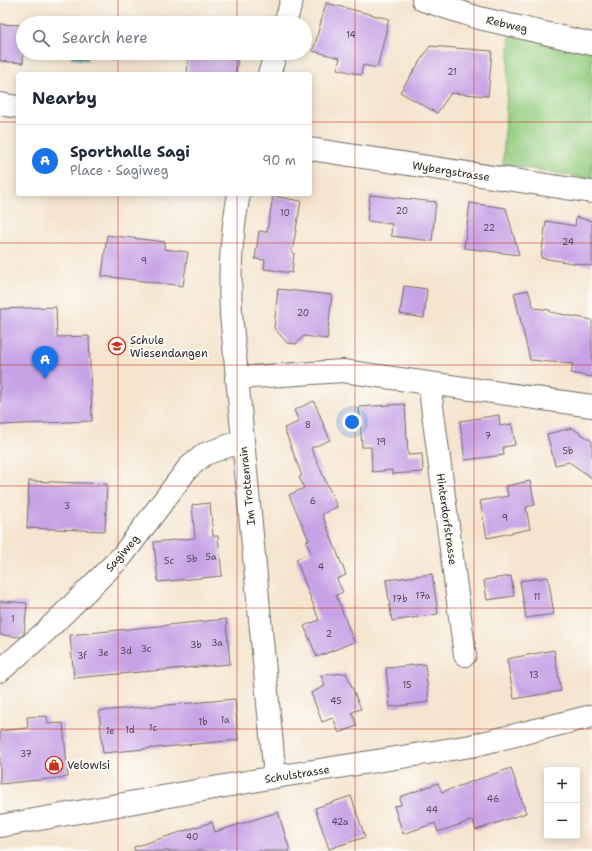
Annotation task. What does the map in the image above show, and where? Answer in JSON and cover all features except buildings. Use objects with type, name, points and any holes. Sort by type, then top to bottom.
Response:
[{"type":"street","points":[[287,16],[292,0]]},
{"type":"street","name":"Rebweg","points":[[422,0],[479,18],[592,44]]},
{"type":"street","points":[[270,72],[274,60]]},
{"type":"street","points":[[0,104],[16,106]]},
{"type":"street","name":"Wybergstrasse","points":[[312,149],[592,192]]},
{"type":"street","name":"Im Trottenrain","points":[[239,196],[234,219],[229,271],[236,378],[275,777]]},
{"type":"street","points":[[236,378],[343,371],[592,406]]},
{"type":"street","name":"Hinterdorfstrasse","points":[[428,383],[465,655]]},
{"type":"street","name":"Sagiweg","points":[[0,671],[46,631],[122,556],[188,468],[205,454],[242,442]]},
{"type":"street","name":"Schulstrasse","points":[[0,826],[275,777],[471,746],[592,716]]},
{"type":"green space","points":[[510,35],[592,51],[592,179],[503,164]]},
{"type":"place","name":"Schule Wiesendangen","points":[[117,346]]},
{"type":"place","name":"Sporthalle Sagi","points":[[45,379]]},
{"type":"place","name":"Velowisi","points":[[54,765]]}]
